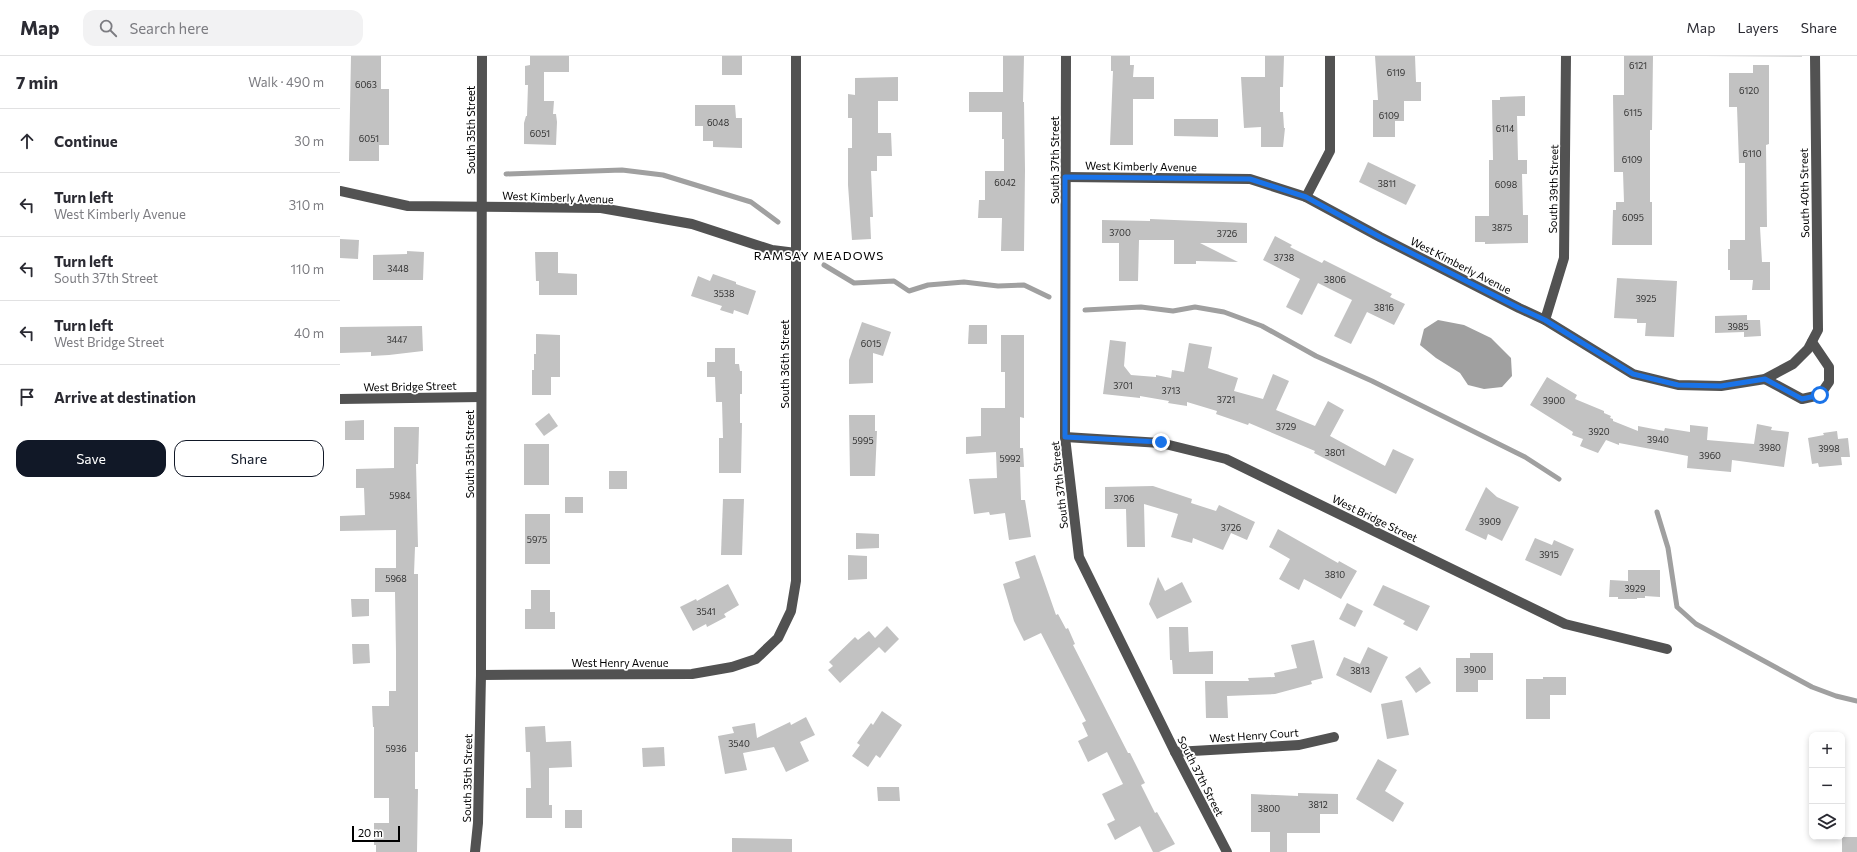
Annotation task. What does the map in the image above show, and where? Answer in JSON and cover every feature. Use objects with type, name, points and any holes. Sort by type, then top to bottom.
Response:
[{"type":"street","name":"South 35th Street","points":[[475,852],[478,823],[481,675],[483,207],[482,56]]},
{"type":"street","name":"South 36th Street","points":[[756,659],[778,638],[790,611],[796,581],[796,56]]},
{"type":"street","name":"South 37th Street","points":[[1066,56],[1065,437],[1079,556],[1175,752],[1227,852]]},
{"type":"street","points":[[1306,197],[1330,151],[1330,56]]},
{"type":"street","name":"South 39th Street","points":[[1545,320],[1564,258],[1566,56]]},
{"type":"street","name":"South 40th Street","points":[[1814,56],[1818,330]]},
{"type":"street","name":"West Kimberly Avenue","points":[[1065,177],[1250,179],[1306,197],[1435,265],[1545,320],[1633,374],[1678,385],[1721,386],[1765,379],[1793,364],[1808,349],[1818,330]]},
{"type":"street","name":"West Kimberly Avenue","points":[[340,192],[408,206],[601,208],[692,224],[772,250],[796,253]]},
{"type":"street","points":[[1765,379],[1802,399],[1820,395],[1829,382],[1829,367],[1812,342]]},
{"type":"street","name":"West Bridge Street","points":[[340,399],[481,397]]},
{"type":"street","name":"West Bridge Street","points":[[1065,437],[1161,442],[1226,459],[1565,624],[1667,649]]},
{"type":"street","name":"West Henry Avenue","points":[[481,675],[692,674],[732,667],[756,659]]},
{"type":"street","name":"West Henry Court","points":[[1175,752],[1299,745],[1334,737]]},
{"type":"shaded area","points":[[1704,56],[1802,56],[1802,57]]},
{"type":"shaded area","points":[[1438,320],[1464,325],[1491,338],[1511,358],[1512,376],[1502,387],[1484,389],[1468,385],[1460,373],[1436,358],[1420,345],[1424,329]]},
{"type":"building","points":[[351,56],[381,56],[381,89],[389,89],[389,145],[379,145],[379,161],[349,161]]},
{"type":"building","points":[[530,56],[569,56],[569,72],[544,72],[544,101],[554,101],[553,114],[556,114],[557,122],[556,145],[524,144],[524,123],[527,116],[528,85],[525,85],[525,66],[530,65]]},
{"type":"building","points":[[722,56],[742,56],[742,75],[722,75]]},
{"type":"building","points":[[1003,56],[1024,56],[1024,251],[1001,251],[1002,218],[978,218],[979,200],[985,200],[985,171],[1004,171],[1004,139],[1002,139],[1002,112],[969,112],[969,92],[1003,92]]},
{"type":"building","points":[[1111,56],[1130,56],[1130,65],[1134,65],[1133,77],[1154,77],[1154,99],[1133,99],[1133,145],[1110,145],[1113,71],[1111,71]]},
{"type":"building","points":[[1265,56],[1284,56],[1283,87],[1280,87],[1280,112],[1283,112],[1285,128],[1283,147],[1261,147],[1261,127],[1244,128],[1241,77],[1265,77]]},
{"type":"building","points":[[1375,56],[1415,56],[1416,82],[1421,82],[1421,101],[1404,101],[1404,121],[1395,121],[1395,137],[1373,137],[1373,100],[1378,100]]},
{"type":"building","points":[[1624,56],[1653,56],[1652,130],[1650,130],[1650,202],[1652,202],[1652,245],[1612,245],[1613,210],[1616,210],[1616,202],[1624,202],[1623,172],[1614,172],[1613,95],[1624,95]]},
{"type":"building","points":[[1753,65],[1769,65],[1769,144],[1766,145],[1767,227],[1760,227],[1762,262],[1770,262],[1770,290],[1752,290],[1753,280],[1730,280],[1730,270],[1728,270],[1728,249],[1730,249],[1730,240],[1745,240],[1745,163],[1739,163],[1737,107],[1729,107],[1729,73],[1753,73]]},
{"type":"building","points":[[898,77],[898,101],[878,101],[878,133],[891,133],[892,156],[877,156],[877,171],[871,171],[873,217],[870,217],[871,239],[852,240],[848,185],[848,148],[852,148],[852,118],[848,118],[848,94],[855,95],[855,78]]},
{"type":"building","points":[[1525,96],[1525,116],[1517,116],[1518,160],[1527,160],[1527,174],[1522,174],[1523,215],[1528,215],[1528,243],[1485,244],[1485,242],[1475,242],[1475,216],[1489,216],[1489,160],[1493,160],[1492,100],[1500,100],[1500,97]]},
{"type":"building","points":[[695,105],[735,105],[736,118],[742,118],[742,148],[713,147],[713,141],[703,141],[703,126],[695,126]]},
{"type":"building","points":[[1174,119],[1218,119],[1218,137],[1174,136]]},
{"type":"building","points":[[1368,162],[1416,185],[1406,205],[1359,182]]},
{"type":"building","points":[[1150,219],[1247,223],[1247,243],[1200,243],[1238,262],[1196,261],[1196,264],[1174,264],[1174,240],[1139,240],[1138,281],[1119,281],[1119,243],[1102,243],[1102,220],[1150,221]]},
{"type":"building","points":[[1275,236],[1292,245],[1290,247],[1322,263],[1324,260],[1392,294],[1390,297],[1405,304],[1394,325],[1367,312],[1351,344],[1334,336],[1352,300],[1318,283],[1302,315],[1286,307],[1300,279],[1263,260]]},
{"type":"building","points":[[340,239],[359,240],[358,259],[340,258]]},
{"type":"building","points":[[407,251],[424,252],[423,280],[373,280],[373,255],[407,254]]},
{"type":"building","points":[[535,252],[558,252],[558,273],[577,274],[577,295],[539,295],[539,281],[536,281]]},
{"type":"building","points":[[713,274],[756,291],[748,315],[734,310],[733,314],[720,310],[722,306],[691,296],[698,276],[710,281]]},
{"type":"building","points":[[1617,278],[1677,281],[1674,337],[1645,336],[1646,323],[1637,323],[1637,319],[1614,318]]},
{"type":"building","points":[[1747,315],[1747,320],[1760,320],[1761,336],[1744,337],[1744,332],[1715,333],[1715,316]]},
{"type":"building","points":[[862,322],[891,332],[883,356],[873,353],[873,383],[849,384],[849,360]]},
{"type":"building","points":[[969,325],[987,325],[987,344],[968,344]]},
{"type":"building","points":[[422,326],[423,351],[371,356],[371,352],[340,353],[340,327]]},
{"type":"building","points":[[536,334],[560,335],[560,377],[551,377],[551,395],[532,395],[532,370],[534,370],[534,354],[536,354]]},
{"type":"building","points":[[1001,335],[1024,335],[1024,418],[1020,417],[1020,448],[1023,448],[1024,467],[1020,467],[1021,500],[1025,500],[1031,537],[1009,540],[1005,513],[990,515],[989,512],[974,514],[969,479],[997,478],[996,452],[966,454],[966,437],[981,436],[981,408],[1005,408],[1005,372],[1001,372]]},
{"type":"building","points":[[1110,340],[1126,342],[1124,366],[1131,375],[1156,377],[1156,375],[1171,378],[1172,370],[1184,372],[1189,343],[1212,347],[1208,368],[1238,378],[1234,391],[1263,399],[1273,374],[1289,381],[1276,410],[1315,426],[1328,401],[1344,410],[1330,436],[1385,466],[1393,449],[1414,459],[1396,494],[1314,453],[1315,451],[1249,423],[1248,425],[1216,414],[1217,411],[1187,402],[1187,406],[1140,396],[1140,398],[1103,394]]},
{"type":"building","points":[[715,348],[735,348],[735,364],[739,364],[740,371],[742,371],[742,394],[740,394],[740,423],[742,423],[741,473],[719,473],[719,438],[723,438],[722,402],[716,402],[715,377],[707,377],[707,362],[715,362]]},
{"type":"building","points":[[1547,377],[1577,395],[1575,399],[1604,411],[1604,413],[1611,416],[1610,418],[1613,419],[1613,421],[1638,431],[1638,426],[1664,431],[1665,428],[1690,432],[1690,425],[1708,427],[1707,440],[1754,444],[1757,424],[1772,427],[1771,430],[1789,432],[1784,467],[1732,460],[1731,472],[1687,468],[1688,456],[1619,443],[1619,445],[1606,440],[1598,453],[1580,446],[1583,439],[1572,435],[1573,432],[1530,405]]},
{"type":"building","points":[[549,413],[558,426],[544,436],[535,424]]},
{"type":"building","points":[[849,415],[875,415],[875,431],[877,431],[875,476],[850,476]]},
{"type":"building","points":[[364,420],[364,440],[345,440],[345,421]]},
{"type":"building","points":[[394,427],[419,427],[418,464],[416,464],[418,547],[415,547],[414,574],[418,574],[418,752],[415,752],[415,789],[418,789],[417,852],[376,852],[376,845],[374,845],[374,823],[389,823],[389,798],[374,798],[374,727],[372,706],[389,706],[389,691],[396,691],[395,592],[375,592],[375,568],[396,568],[396,530],[340,531],[340,516],[365,515],[364,488],[356,488],[356,469],[394,468]]},
{"type":"building","points":[[1837,431],[1838,439],[1848,438],[1850,457],[1841,457],[1842,465],[1819,467],[1818,463],[1812,464],[1808,438],[1824,435],[1823,433]]},
{"type":"building","points":[[524,444],[549,444],[549,485],[524,485]]},
{"type":"building","points":[[609,471],[627,471],[627,489],[609,489]]},
{"type":"building","points":[[1153,486],[1192,499],[1191,503],[1216,511],[1219,505],[1255,522],[1247,540],[1231,533],[1223,550],[1193,538],[1192,543],[1171,537],[1178,514],[1144,504],[1145,547],[1127,547],[1126,509],[1105,509],[1105,487]]},
{"type":"building","points":[[1486,487],[1497,497],[1519,507],[1502,541],[1488,534],[1486,540],[1465,530]]},
{"type":"building","points":[[565,497],[583,497],[583,513],[565,513]]},
{"type":"building","points":[[723,499],[744,499],[742,555],[721,555]]},
{"type":"building","points":[[525,514],[550,514],[550,564],[525,564]]},
{"type":"building","points":[[1278,529],[1338,563],[1339,561],[1357,571],[1341,599],[1304,579],[1299,590],[1279,579],[1290,559],[1269,547]]},
{"type":"building","points":[[856,533],[879,534],[879,548],[856,549]]},
{"type":"building","points":[[1535,538],[1552,545],[1554,540],[1574,549],[1561,576],[1525,560]]},
{"type":"building","points":[[848,555],[867,556],[867,579],[848,580]]},
{"type":"building","points":[[1035,555],[1056,615],[1058,614],[1066,629],[1068,628],[1075,644],[1073,645],[1145,783],[1141,785],[1155,813],[1157,812],[1175,844],[1159,852],[1153,852],[1140,826],[1115,840],[1107,824],[1115,820],[1102,794],[1123,784],[1107,752],[1088,762],[1078,741],[1088,736],[1082,723],[1086,721],[1041,633],[1024,641],[1014,621],[1003,584],[1020,578],[1015,562]]},
{"type":"building","points":[[1628,570],[1660,570],[1660,597],[1645,596],[1645,598],[1637,599],[1618,599],[1618,597],[1609,597],[1610,580],[1628,581]]},
{"type":"building","points":[[1158,577],[1165,591],[1182,582],[1192,602],[1157,619],[1149,604]]},
{"type":"building","points":[[728,584],[739,605],[724,614],[726,617],[707,627],[706,624],[693,631],[680,607],[696,599],[697,601]]},
{"type":"building","points":[[1383,585],[1430,606],[1417,631],[1403,624],[1405,621],[1373,605]]},
{"type":"building","points":[[531,590],[550,590],[550,612],[555,612],[555,629],[525,629],[525,609],[531,609]]},
{"type":"building","points":[[351,599],[369,599],[369,616],[352,617]]},
{"type":"building","points":[[1347,603],[1363,611],[1355,627],[1339,619]]},
{"type":"building","points":[[887,626],[899,639],[885,653],[879,647],[840,683],[828,670],[833,666],[829,662],[855,637],[858,640],[869,631],[875,638]]},
{"type":"building","points":[[1169,627],[1188,627],[1189,652],[1213,651],[1213,674],[1173,674],[1172,660],[1170,660]]},
{"type":"building","points":[[1314,640],[1323,678],[1311,681],[1312,684],[1275,694],[1227,696],[1228,718],[1206,718],[1205,681],[1249,681],[1248,678],[1275,677],[1274,673],[1297,668],[1291,645]]},
{"type":"building","points":[[352,644],[369,644],[370,663],[353,664]]},
{"type":"building","points":[[1368,647],[1388,657],[1371,693],[1336,675],[1344,657],[1360,664]]},
{"type":"building","points":[[1470,653],[1493,653],[1493,680],[1478,680],[1478,692],[1456,692],[1456,658],[1470,658]]},
{"type":"building","points":[[1420,667],[1431,683],[1416,693],[1405,677]]},
{"type":"building","points":[[1543,677],[1566,677],[1566,695],[1550,695],[1550,719],[1526,719],[1526,679],[1543,679]]},
{"type":"building","points":[[1402,700],[1409,735],[1387,739],[1381,704]]},
{"type":"building","points":[[882,711],[902,725],[880,758],[876,755],[868,767],[852,756],[860,745],[857,743],[871,723],[873,725]]},
{"type":"building","points":[[806,717],[815,735],[800,742],[809,761],[786,772],[774,747],[743,753],[747,770],[725,774],[718,736],[734,733],[732,727],[755,723],[757,738],[790,722],[791,725]]},
{"type":"building","points":[[545,726],[546,742],[571,741],[572,767],[549,768],[549,805],[552,805],[552,818],[526,818],[526,788],[531,788],[530,752],[526,752],[525,727]]},
{"type":"building","points":[[664,747],[665,766],[643,767],[642,748]]},
{"type":"building","points":[[1378,759],[1397,770],[1385,791],[1404,803],[1393,822],[1356,799]]},
{"type":"building","points":[[877,787],[899,787],[900,801],[878,801]]},
{"type":"building","points":[[1298,793],[1338,794],[1338,814],[1320,814],[1320,833],[1287,833],[1287,852],[1270,852],[1270,832],[1251,832],[1251,794],[1298,796]]},
{"type":"building","points":[[565,810],[582,810],[582,828],[565,828]]},
{"type":"building","points":[[1845,837],[1857,837],[1857,852],[1842,852],[1842,840],[1845,840]]},
{"type":"building","points":[[732,838],[792,839],[792,852],[732,852]]},
{"type":"waterway","points":[[506,174],[622,170],[663,175],[751,202],[778,222]]},
{"type":"waterway","points":[[824,265],[854,283],[894,281],[909,291],[928,285],[964,282],[998,286],[1024,285],[1049,297]]},
{"type":"waterway","points":[[1085,310],[1141,307],[1173,311],[1195,307],[1224,312],[1262,326],[1316,356],[1372,381],[1525,457],[1559,479]]},
{"type":"waterway","points":[[1657,512],[1668,548],[1677,607],[1696,624],[1812,687],[1836,696],[1857,701]]},
{"type":"district","name":"RAMSAY MEADOWS","points":[[819,255]]},
{"type":"route","points":[[1161,442],[1065,437],[1065,177],[1250,179],[1306,197],[1380,237],[1545,320],[1633,374],[1678,385],[1721,386],[1765,379],[1802,399],[1820,395]]}]
